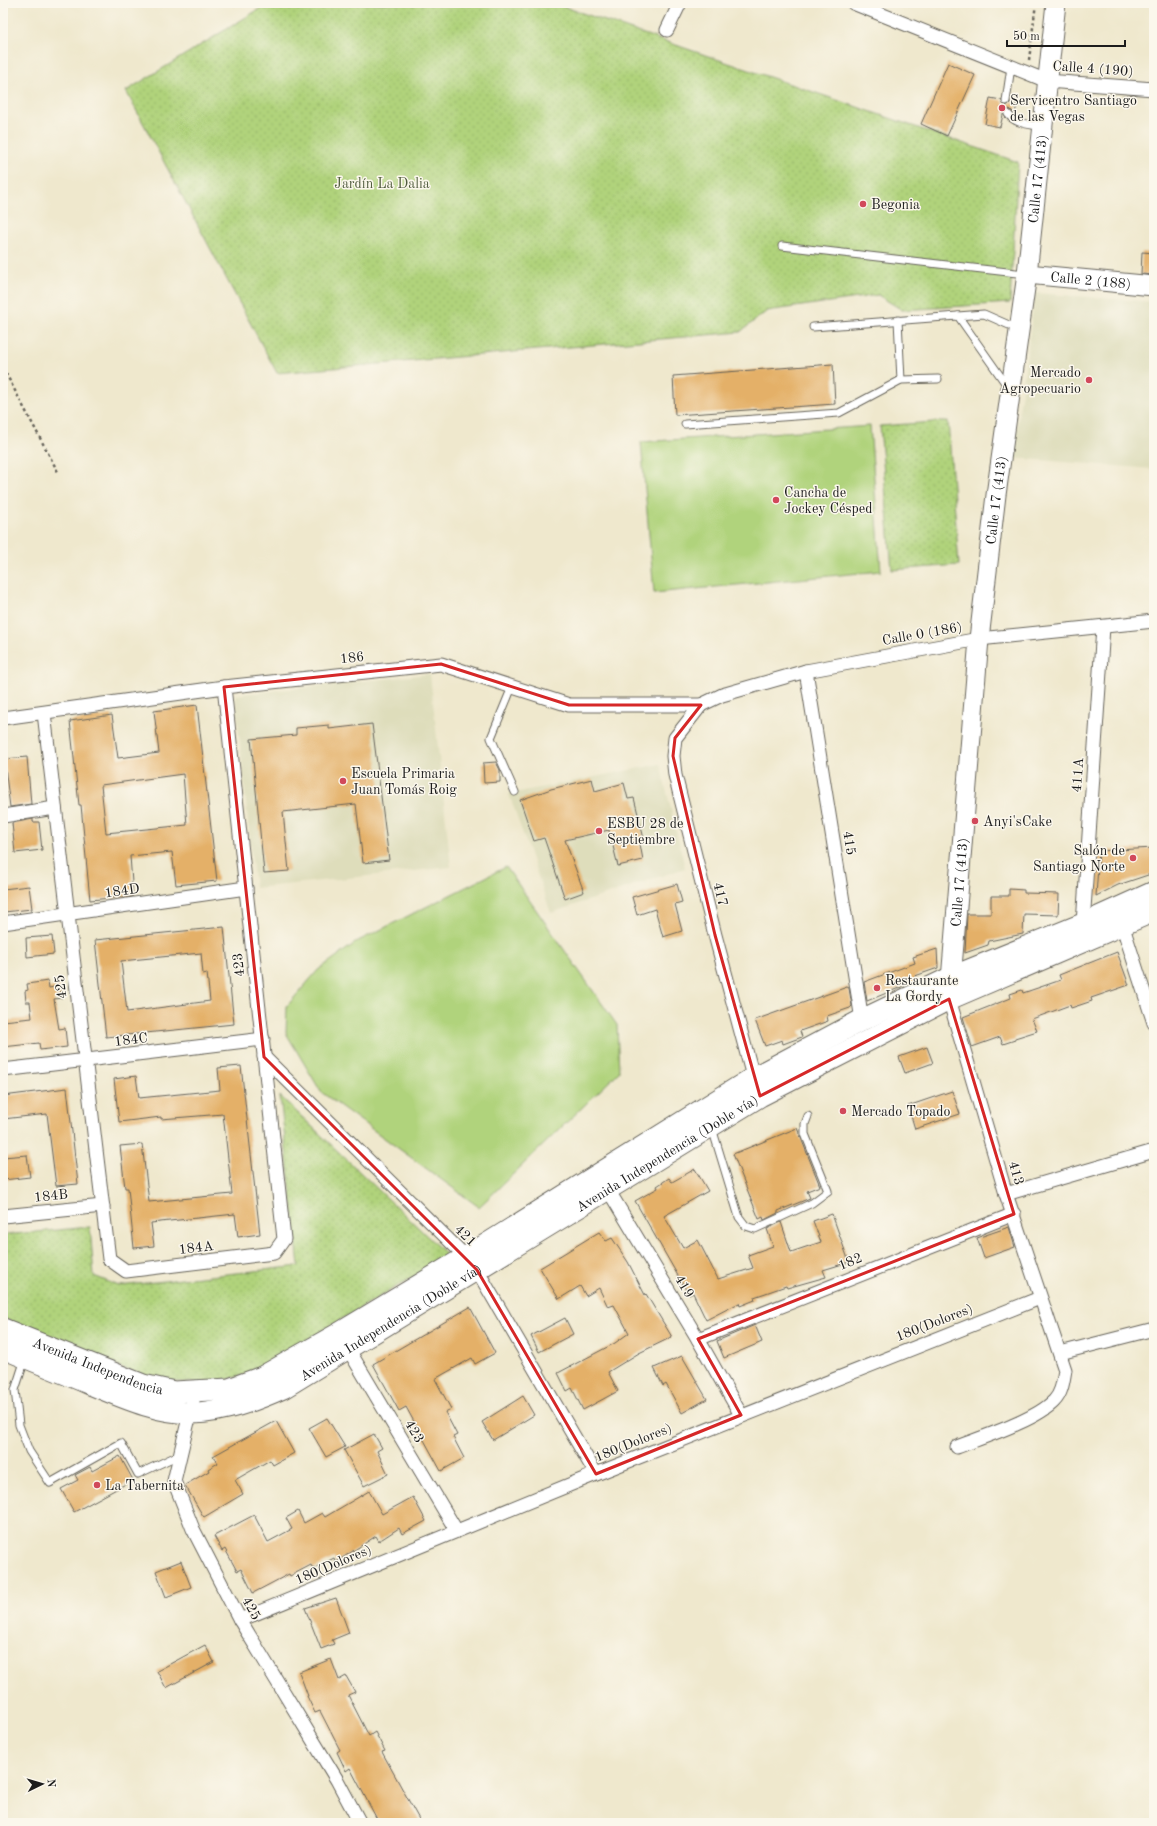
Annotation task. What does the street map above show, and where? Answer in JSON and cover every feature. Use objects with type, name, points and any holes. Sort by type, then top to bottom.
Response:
[{"type":"main road","name":"Calle 17 (413)","points":[[949,999],[952,978],[979,639],[1018,329],[1027,274],[1056,3]]},
{"type":"main road","name":"Calle 2 (188)","points":[[1027,274],[1154,286]]},
{"type":"main road","name":"Avenida Independencia (Doble vía)","points":[[603,1182],[711,1126],[757,1087],[949,999],[1120,917],[1154,892]]},
{"type":"main road","name":"Avenida Independencia (Doble vía)","points":[[192,1413],[218,1410],[262,1397],[283,1388],[347,1347],[471,1263],[757,1087],[862,1020],[952,978],[1083,924],[1154,911]]},
{"type":"main road","name":"Avenida Independencia (Doble vía)","points":[[196,1392],[230,1389],[262,1377],[338,1334],[471,1263]]},
{"type":"main road","name":"Avenida Independencia","points":[[3,1329],[143,1386],[174,1392],[196,1392]]},
{"type":"main road","name":"Avenida Independencia","points":[[3,1348],[133,1401],[192,1413]]},
{"type":"street","points":[[667,30],[680,3]]},
{"type":"street","name":"Calle 4 (190)","points":[[853,3],[1048,81],[1154,88]]},
{"type":"street","name":"Calle 0 (186)","points":[[701,705],[722,695],[806,671],[979,639],[1154,621]]},
{"type":"street","name":"411A","points":[[1083,924],[1103,627]]},
{"type":"street","name":"186","points":[[3,718],[224,687],[441,664],[569,705],[701,705]]},
{"type":"street","name":"415","points":[[806,671],[862,1020]]},
{"type":"street","name":"423","points":[[224,687],[284,1239]]},
{"type":"street","name":"417","points":[[701,705],[675,738],[673,756],[675,775],[714,935],[757,1087]]},
{"type":"street","name":"425","points":[[44,713],[109,1259]]},
{"type":"street","points":[[3,816],[56,808]]},
{"type":"street","name":"184D","points":[[3,923],[246,888]]},
{"type":"street","points":[[1120,917],[1154,1023]]},
{"type":"street","name":"413","points":[[949,999],[1006,1194],[1014,1214],[1040,1298],[1065,1370],[1062,1388],[1054,1401],[1040,1413],[958,1447]]},
{"type":"street","name":"184C","points":[[3,1070],[262,1039]]},
{"type":"street","name":"421","points":[[264,1057],[471,1263],[596,1474]]},
{"type":"street","points":[[1006,1194],[1154,1151]]},
{"type":"street","name":"419","points":[[603,1182],[698,1339],[741,1415]]},
{"type":"street","name":"184B","points":[[3,1216],[103,1206]]},
{"type":"street","name":"182","points":[[698,1339],[1014,1214]]},
{"type":"street","name":"184A","points":[[109,1259],[126,1272],[274,1253],[284,1239]]},
{"type":"street","name":"180(Dolores)","points":[[240,1620],[456,1530],[741,1415],[1040,1298]]},
{"type":"street","points":[[1060,1353],[1154,1329]]},
{"type":"street","name":"423","points":[[347,1347],[456,1530]]},
{"type":"street","name":"425","points":[[196,1392],[192,1413],[174,1480],[192,1529],[240,1620],[337,1780],[360,1823]]},
{"type":"lane","points":[[1006,101],[1011,67]]},
{"type":"lane","points":[[1008,114],[1012,120],[1043,127]]},
{"type":"lane","points":[[782,246],[1027,274]]},
{"type":"lane","points":[[813,327],[984,314],[1018,329]]},
{"type":"lane","points":[[958,316],[1010,390]]},
{"type":"lane","points":[[898,320],[901,380]]},
{"type":"lane","points":[[685,424],[839,413],[901,380],[938,379]]},
{"type":"lane","points":[[512,687],[491,738],[515,792]]},
{"type":"lane","points":[[711,1126],[740,1217],[746,1226],[755,1229],[812,1203],[828,1191],[805,1134],[805,1124],[808,1116]]},
{"type":"lane","points":[[26,1357],[15,1390],[19,1425],[29,1451],[50,1483],[120,1443],[138,1474],[181,1454]]},
{"type":"path","points":[[1027,73],[1036,3]]},
{"type":"path","points":[[3,368],[58,472]]},
{"type":"highlighted area","points":[[441,664],[569,705],[701,705],[675,738],[673,756],[715,935],[760,1096],[949,999],[1014,1214],[698,1339],[741,1415],[596,1474],[477,1270],[264,1057],[224,687]]},
{"type":"shaded area","name":"Mercado Agropecuario","points":[[1035,293],[1154,302],[1154,469],[1013,458]]},
{"type":"shaded area","name":"Escuela Primaria Juan Tomás Roig","points":[[430,674],[451,867],[255,888],[235,695]]},
{"type":"shaded area","name":"ESBU 28 de Septiembre","points":[[660,764],[685,868],[551,913],[509,794]]},
{"type":"green space","name":"Jardín La Dalia","points":[[269,3],[553,3],[1018,162],[1010,303],[902,310],[878,295],[767,311],[740,332],[277,373],[126,91]]},
{"type":"green space","points":[[948,421],[959,565],[892,570],[880,426]]},
{"type":"green space","points":[[870,426],[881,571],[654,593],[641,442]]},
{"type":"green space","points":[[506,867],[617,1025],[619,1072],[479,1207],[321,1092],[286,1033],[287,1006],[318,970],[358,941]]},
{"type":"green space","points":[[280,1096],[448,1256],[251,1373],[211,1384],[151,1380],[3,1318],[3,1235],[90,1227],[94,1276],[119,1286],[299,1266]]},
{"type":"building","points":[[948,63],[975,75],[947,136],[921,124]]},
{"type":"building","name":"Servicentro Santiago de las Vegas","points":[[990,98],[1001,100],[1005,106],[1011,102],[1017,104],[1015,114],[1010,109],[1004,111],[1000,127],[985,124]]},
{"type":"building","points":[[1142,252],[1154,253],[1154,275],[1141,274]]},
{"type":"building","points":[[833,364],[835,404],[675,415],[673,376]]},
{"type":"building","points":[[197,705],[217,881],[176,885],[172,852],[130,856],[133,896],[90,900],[81,805],[79,805],[70,721],[112,715],[118,758],[159,753],[154,711]],"holes":[[[183,774],[187,825],[106,833],[101,785]]]},
{"type":"building","points":[[372,724],[389,860],[363,863],[356,804],[283,812],[289,871],[264,873],[251,739],[296,735],[296,728],[329,725],[329,729]]},
{"type":"building","points":[[27,757],[31,804],[10,807],[4,759]]},
{"type":"building","points":[[496,762],[500,770],[500,782],[484,783],[483,763]]},
{"type":"building","points":[[592,779],[595,791],[624,783],[628,799],[634,798],[645,843],[640,844],[643,860],[618,866],[609,830],[565,840],[584,892],[565,899],[544,838],[534,841],[520,800],[551,789]]},
{"type":"building","points":[[33,819],[33,822],[39,822],[42,850],[15,853],[12,823]]},
{"type":"building","points":[[1154,848],[1154,873],[1118,885],[1096,896],[1099,851]]},
{"type":"building","points":[[677,884],[682,902],[675,904],[682,931],[663,937],[655,909],[637,915],[632,897]]},
{"type":"building","points":[[29,886],[32,909],[4,912],[3,889]]},
{"type":"building","points":[[1009,889],[1024,890],[1024,893],[1059,894],[1058,915],[1024,914],[1023,934],[989,941],[988,945],[965,953],[967,914],[991,914],[991,896],[1009,896]]},
{"type":"building","points":[[224,927],[234,1024],[106,1037],[95,940]],"holes":[[[201,953],[203,974],[207,973],[210,1001],[127,1012],[121,961]]]},
{"type":"building","points":[[52,936],[54,954],[27,957],[26,938]]},
{"type":"building","points":[[937,949],[938,968],[915,976],[916,981],[867,1001],[864,982],[915,963],[913,957]]},
{"type":"building","points":[[1117,952],[1129,985],[1091,998],[1092,1001],[1071,1008],[1070,1005],[1032,1019],[1037,1031],[1015,1038],[1015,1040],[1003,1044],[1000,1037],[972,1047],[963,1017],[1011,998],[1010,994],[1022,990],[1023,993],[1061,980],[1059,975]]},
{"type":"building","points":[[48,981],[49,988],[60,986],[62,998],[54,999],[59,1029],[65,1028],[67,1047],[40,1050],[39,1043],[3,1047],[3,1021],[32,1018],[30,1002],[26,1002],[25,991],[28,990],[27,984]]},
{"type":"building","points":[[847,987],[849,988],[852,1006],[850,1008],[827,1016],[828,1021],[800,1031],[802,1037],[783,1044],[782,1040],[765,1046],[755,1020]]},
{"type":"building","points":[[927,1047],[933,1063],[905,1073],[899,1057]]},
{"type":"building","points":[[241,1066],[260,1234],[238,1237],[235,1214],[151,1223],[154,1246],[134,1248],[128,1188],[125,1188],[120,1146],[142,1144],[149,1202],[232,1194],[223,1114],[161,1119],[161,1117],[119,1122],[114,1079],[136,1076],[139,1098],[220,1090],[218,1068]]},
{"type":"building","points":[[67,1088],[78,1184],[56,1186],[47,1114],[3,1119],[3,1096]]},
{"type":"building","points":[[952,1091],[960,1114],[915,1129],[908,1106]]},
{"type":"building","points":[[797,1128],[820,1186],[807,1191],[810,1198],[778,1211],[778,1213],[764,1220],[763,1217],[759,1219],[733,1154]]},
{"type":"building","points":[[27,1155],[30,1177],[3,1180],[3,1157]]},
{"type":"building","points":[[695,1169],[708,1191],[664,1216],[683,1248],[698,1240],[718,1279],[753,1268],[748,1255],[773,1246],[767,1229],[781,1222],[791,1252],[821,1242],[813,1221],[832,1214],[849,1262],[823,1270],[826,1277],[787,1288],[786,1286],[754,1297],[755,1300],[740,1306],[739,1303],[706,1320],[693,1293],[689,1295],[635,1201],[658,1188],[657,1186],[669,1178],[672,1182]]},
{"type":"building","points":[[1009,1227],[1015,1247],[984,1258],[977,1238]]},
{"type":"building","points":[[599,1232],[606,1241],[612,1238],[628,1262],[645,1295],[646,1294],[672,1337],[639,1353],[608,1372],[618,1391],[583,1410],[572,1388],[567,1391],[558,1373],[615,1343],[629,1333],[614,1305],[608,1307],[599,1288],[586,1296],[580,1286],[559,1299],[540,1268]]},
{"type":"building","points":[[470,1307],[495,1353],[475,1364],[472,1358],[435,1379],[451,1409],[445,1412],[457,1435],[453,1437],[464,1458],[441,1471],[406,1407],[399,1411],[373,1364]]},
{"type":"building","points":[[565,1318],[573,1334],[539,1352],[531,1336]]},
{"type":"building","points":[[755,1325],[762,1342],[724,1358],[717,1341]]},
{"type":"building","points":[[682,1356],[707,1399],[682,1413],[666,1384],[663,1386],[654,1368]]},
{"type":"building","points":[[523,1396],[534,1415],[493,1440],[482,1422]]},
{"type":"building","points":[[327,1418],[345,1447],[326,1457],[309,1428]]},
{"type":"building","points":[[276,1421],[294,1453],[273,1465],[270,1460],[235,1480],[243,1494],[204,1517],[185,1485],[209,1471],[208,1469],[218,1463],[213,1456]]},
{"type":"building","points":[[374,1434],[382,1448],[377,1451],[388,1474],[364,1486],[344,1450]]},
{"type":"building","name":"La Tabernita","points":[[120,1456],[133,1480],[74,1512],[61,1489],[78,1480],[75,1475],[90,1467],[92,1471]]},
{"type":"building","points":[[369,1491],[382,1514],[413,1497],[426,1521],[402,1534],[399,1528],[379,1541],[376,1536],[336,1562],[334,1558],[313,1569],[311,1565],[290,1576],[289,1574],[253,1593],[241,1569],[237,1571],[225,1549],[222,1551],[214,1536],[254,1515],[268,1542],[292,1529],[286,1518],[298,1511],[304,1523],[322,1513],[325,1517]]},
{"type":"building","points":[[181,1561],[191,1587],[166,1597],[156,1571]]},
{"type":"building","points":[[336,1598],[349,1633],[332,1640],[334,1644],[321,1649],[305,1608]]},
{"type":"building","points":[[205,1645],[214,1662],[166,1688],[157,1671]]},
{"type":"building","points":[[331,1659],[339,1680],[346,1676],[355,1692],[348,1695],[369,1736],[375,1732],[385,1751],[382,1752],[421,1823],[379,1823],[350,1768],[346,1771],[337,1752],[340,1750],[320,1711],[315,1713],[307,1696],[299,1672]]},
{"type":"place","name":"Servicentro Santiago de las Vegas","points":[[1002,108]]},
{"type":"place","name":"Begonia","points":[[863,204]]},
{"type":"place","name":"Mercado Agropecuario","points":[[1089,380]]},
{"type":"place","name":"Cancha de Jockey Césped","points":[[776,500]]},
{"type":"place","name":"Escuela Primaria Juan Tomás Roig","points":[[343,781]]},
{"type":"place","name":"Anyi'sCake","points":[[975,821]]},
{"type":"place","name":"ESBU 28 de Septiembre","points":[[599,831]]},
{"type":"place","name":"Salón de Santiago Norte","points":[[1133,858]]},
{"type":"place","name":"Restaurante La Gordy","points":[[877,988]]},
{"type":"place","name":"Mercado Topado","points":[[843,1111]]},
{"type":"place","name":"La Tabernita","points":[[97,1485]]}]
